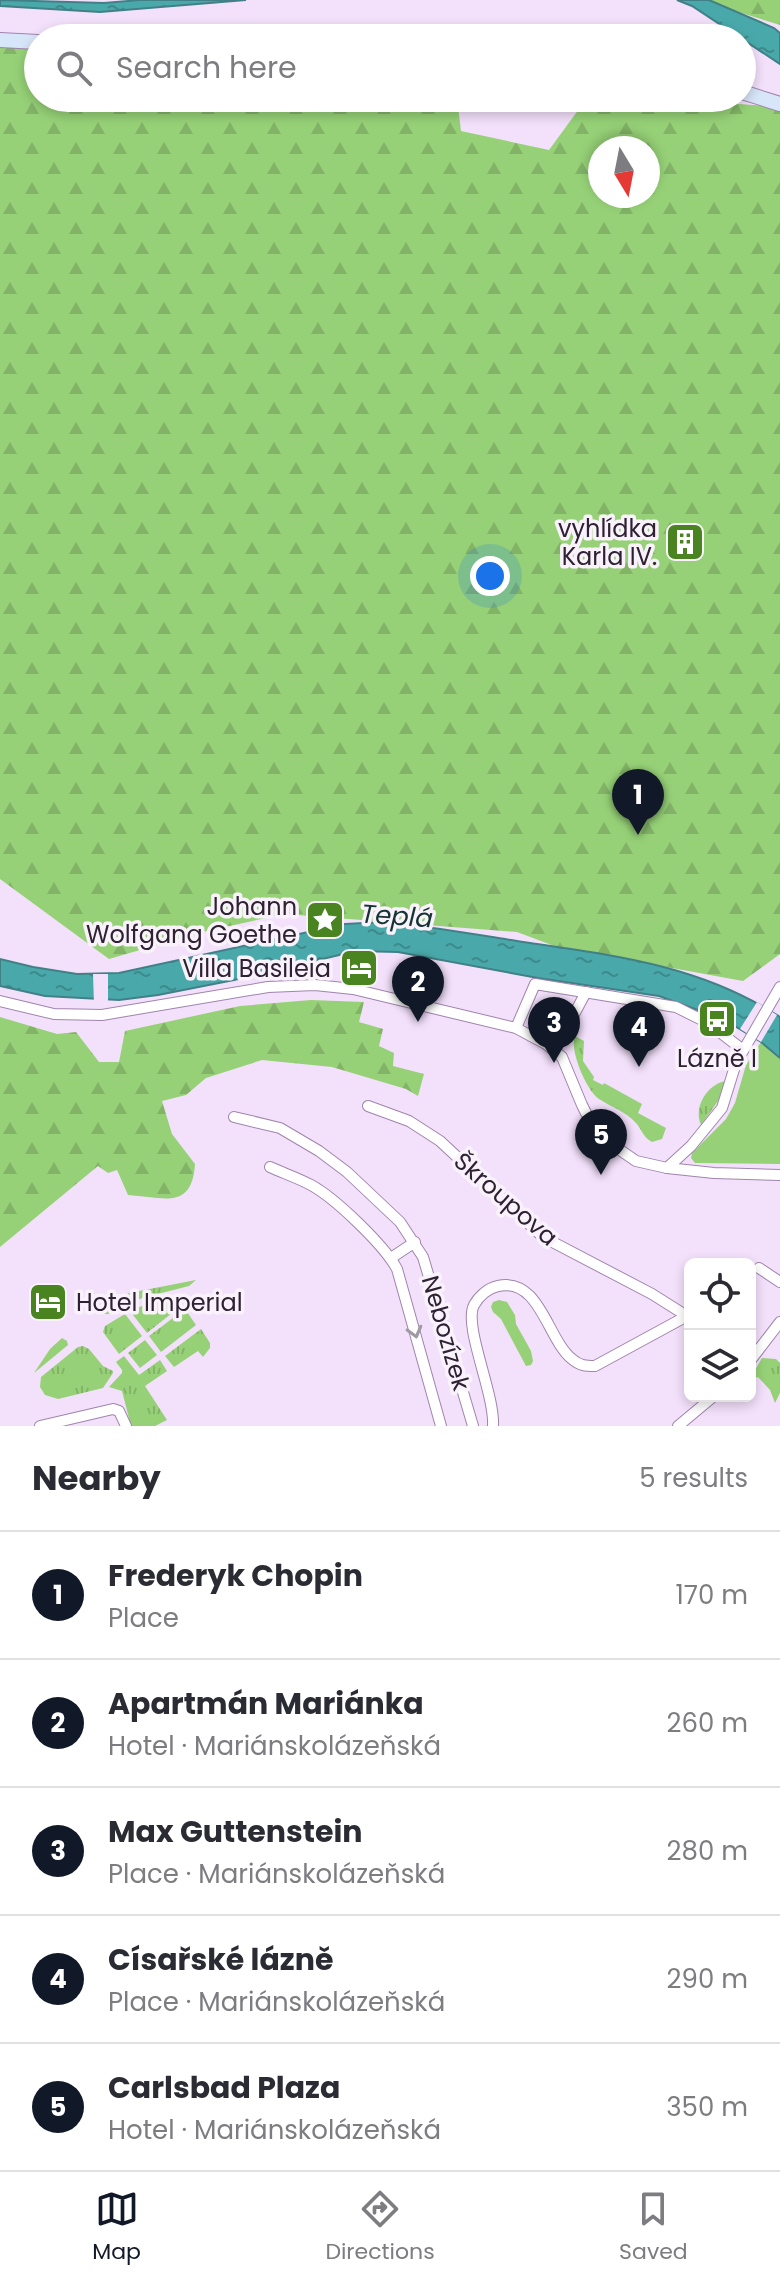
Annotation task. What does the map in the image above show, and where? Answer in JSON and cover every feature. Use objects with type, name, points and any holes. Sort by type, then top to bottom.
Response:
[{"type":"street","points":[[0,40],[24,41]]},
{"type":"street","points":[[756,96],[780,104]]},
{"type":"street","points":[[516,1028],[535,984],[676,1007],[708,1023],[743,1050]]},
{"type":"street","points":[[0,1001],[54,1014],[102,1015],[237,991],[315,985],[353,989],[516,1028],[555,1050],[568,1067],[582,1105],[599,1131],[636,1161],[667,1168],[780,1175]]},
{"type":"street","points":[[667,1168],[691,1146],[722,1108],[736,1063],[778,989]]},
{"type":"street","points":[[555,1050],[586,992]]},
{"type":"street","name":"Škroupova","points":[[368,1106],[409,1121],[433,1136],[543,1237],[684,1314]]},
{"type":"street","name":"Nebozízek","points":[[234,1117],[280,1128],[319,1151],[347,1172],[415,1242],[423,1257],[473,1426]]},
{"type":"street","name":"Nebozízek","points":[[270,1167],[313,1186],[342,1209],[391,1258],[401,1282],[441,1426]]},
{"type":"street","name":"Nebozízek","points":[[391,1258],[415,1242]]},
{"type":"street","points":[[759,1268],[780,1282]]},
{"type":"street","points":[[493,1426],[487,1380],[471,1322],[473,1308],[490,1288],[510,1285],[526,1292],[570,1358],[582,1366],[595,1366],[684,1320]]},
{"type":"street","points":[[756,1351],[780,1322]]},
{"type":"street","points":[[678,1426],[707,1402]]},
{"type":"street","points":[[40,1426],[113,1409],[119,1411],[126,1426]]},
{"type":"green space","points":[[700,0],[780,0],[780,25]]},
{"type":"green space","points":[[0,46],[24,47],[24,112],[459,112],[461,131],[549,150],[577,112],[756,112],[756,105],[780,111],[780,954],[743,981],[557,947],[517,932],[284,914],[202,932],[109,959],[0,879]]},
{"type":"green space","points":[[311,1000],[364,1002],[359,1022],[383,1029],[379,1046],[394,1053],[393,1066],[424,1074],[418,1096],[406,1089],[332,1067],[262,1060],[206,1078],[186,1095],[162,1101],[172,1134],[195,1164],[193,1179],[182,1195],[164,1198],[128,1195],[117,1170],[108,1173],[98,1166],[0,1247],[0,1017],[57,1034],[76,1032],[99,1062],[119,1062],[125,1031],[240,1006]]},
{"type":"green space","points":[[575,1036],[584,1041],[583,1061],[593,1080],[642,1104],[638,1113],[666,1128],[662,1139],[652,1142],[632,1119],[594,1094],[584,1079],[574,1050]]},
{"type":"green space","points":[[761,1042],[780,1058],[780,1164],[695,1163],[692,1153],[726,1119],[735,1103],[746,1065]]},
{"type":"green space","points":[[725,1081],[718,1101],[701,1125],[699,1111],[703,1098],[718,1083]]},
{"type":"green space","points":[[196,1280],[189,1286],[142,1298],[108,1314],[99,1308],[129,1293]]},
{"type":"green space","points":[[177,1297],[182,1305],[147,1333],[130,1311],[149,1303]]},
{"type":"green space","points":[[493,1302],[507,1302],[515,1315],[516,1324],[531,1351],[531,1365],[526,1366],[501,1319],[493,1312]]},
{"type":"green space","points":[[185,1309],[196,1325],[161,1352],[149,1336]]},
{"type":"green space","points":[[125,1314],[142,1336],[119,1354],[103,1332],[105,1326]]},
{"type":"green space","points":[[201,1329],[210,1348],[203,1357],[198,1351],[174,1367],[165,1356]]},
{"type":"green space","points":[[62,1338],[68,1345],[34,1373],[50,1349]]},
{"type":"green space","points":[[145,1340],[157,1355],[140,1368],[128,1353]]},
{"type":"green space","points":[[83,1346],[103,1366],[113,1371],[103,1388],[58,1399],[45,1395],[40,1387],[41,1377]]},
{"type":"green space","points":[[124,1356],[139,1375],[160,1360],[167,1371],[145,1386],[167,1420],[155,1426],[131,1426],[122,1391],[109,1387],[122,1373],[116,1362]]},
{"type":"green space","points":[[762,1358],[776,1359],[780,1363],[780,1393],[775,1403],[770,1390],[756,1378],[756,1368]]},
{"type":"water","points":[[0,0],[104,3],[246,0],[100,12],[0,6]]},
{"type":"water","points":[[677,0],[709,0],[774,28],[780,33],[780,64],[756,48],[756,24],[719,24]]},
{"type":"water","points":[[383,922],[586,951],[686,973],[749,999],[780,1017],[780,1058],[761,1042],[723,1019],[659,996],[398,952],[356,951],[234,980],[119,1000],[45,996],[0,986],[0,959],[77,974],[119,973],[345,924]]},
{"type":"pier","points":[[93,974],[108,974],[108,1004],[94,1004]]},
{"type":"pier","points":[[757,1002],[777,1015],[761,1042],[740,1029]]},
{"type":"place","name":"vyhlídka Karla IV.","points":[[685,542]]},
{"type":"place","name":"Frederyk Chopin","points":[[638,835]]},
{"type":"place","name":"Johann Wolfgang Goethe","points":[[325,920]]},
{"type":"place","name":"Villa Basileia","points":[[359,968]]},
{"type":"place","name":"Lázně I","points":[[717,1019]]},
{"type":"place","name":"Apartmán Mariánka","points":[[418,1022]]},
{"type":"place","name":"Max Guttenstein","points":[[554,1063]]},
{"type":"place","name":"Císařské lázně","points":[[639,1067]]},
{"type":"place","name":"Carlsbad Plaza","points":[[601,1175]]},
{"type":"place","name":"Hotel Imperial","points":[[48,1302]]},
{"type":"water label","name":"Teplá","points":[[397,916]]}]
